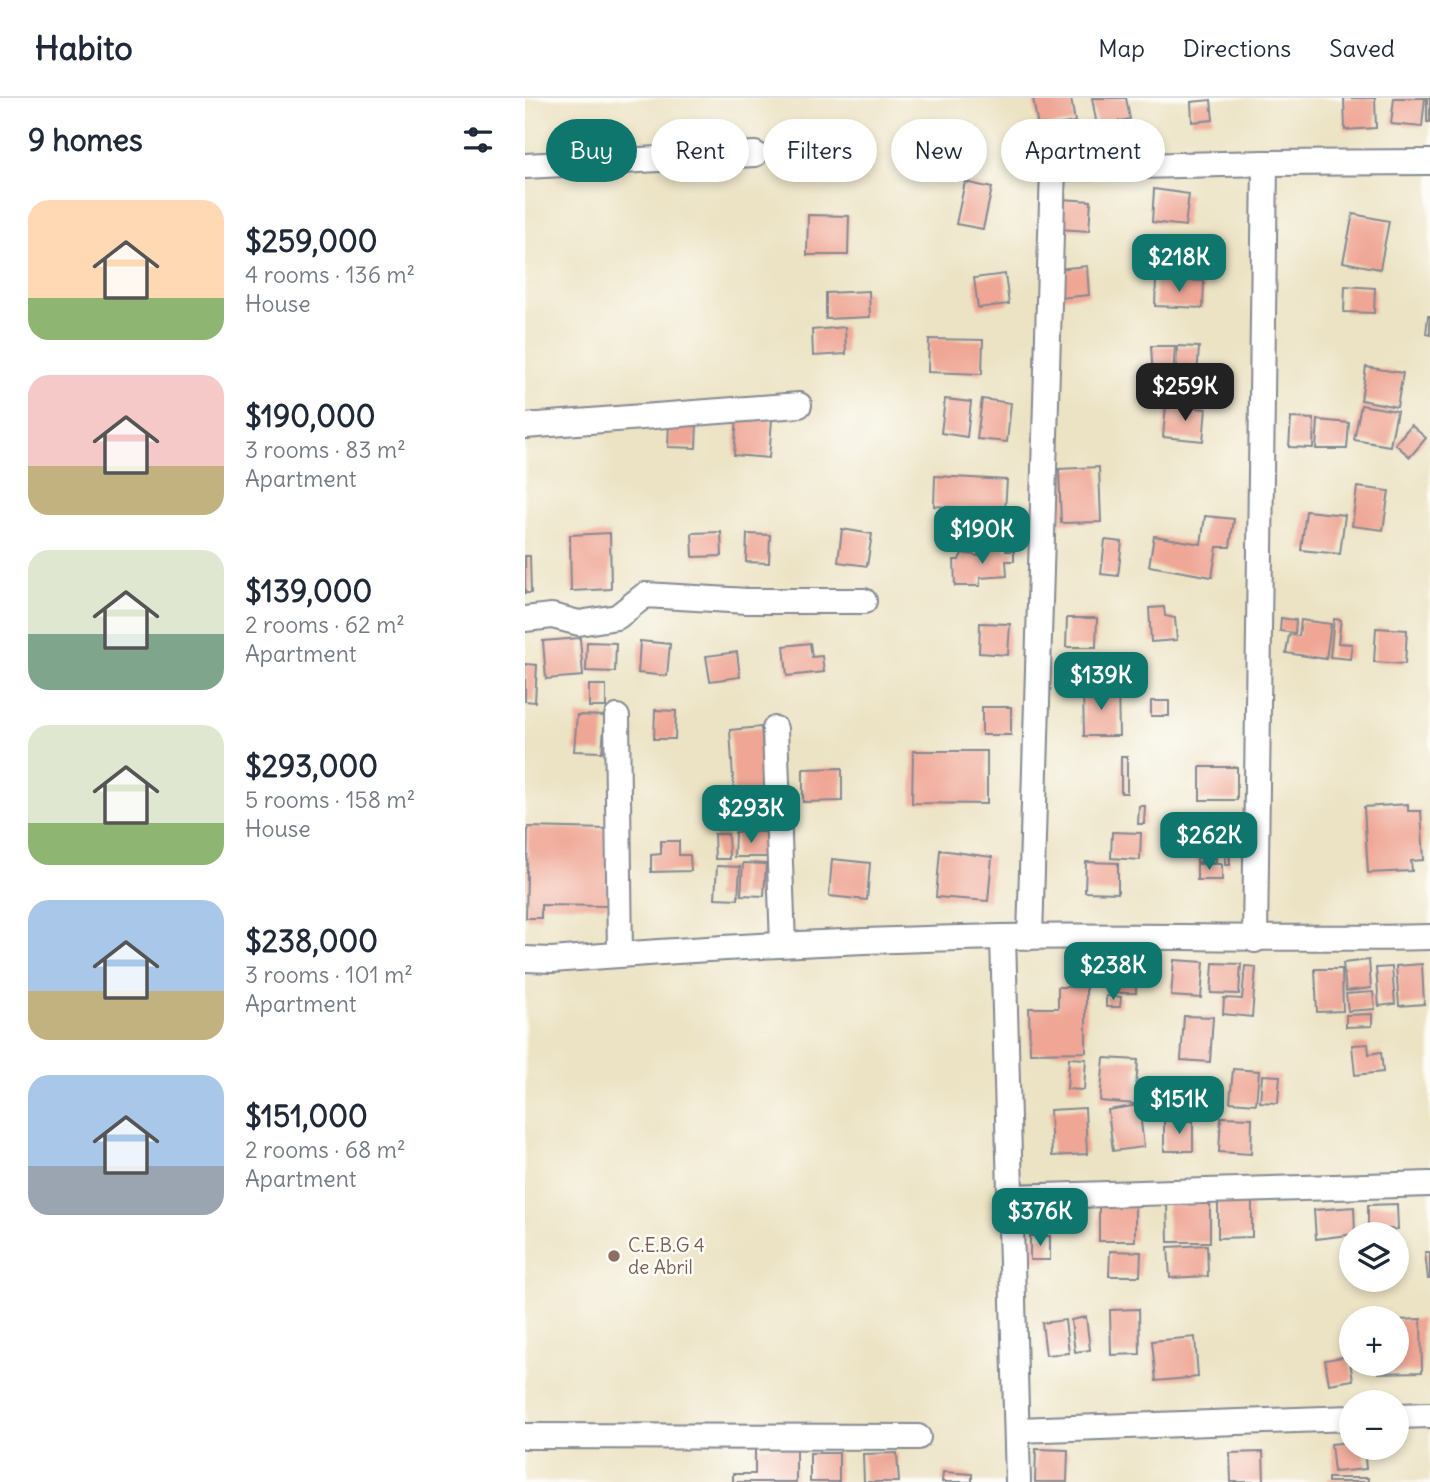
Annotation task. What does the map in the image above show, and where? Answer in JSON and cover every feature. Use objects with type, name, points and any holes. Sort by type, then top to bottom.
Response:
[{"type":"street","points":[[525,166],[755,154]]},
{"type":"street","points":[[1030,937],[1053,168],[1430,162]]},
{"type":"street","points":[[1255,940],[1265,163]]},
{"type":"street","points":[[525,426],[799,405]]},
{"type":"street","points":[[525,619],[552,616],[579,623],[617,617],[645,595],[747,601],[864,601]]},
{"type":"street","points":[[617,717],[620,954]]},
{"type":"street","points":[[775,729],[783,944]]},
{"type":"street","points":[[1003,937],[1018,1482]]},
{"type":"street","points":[[525,959],[783,944],[1003,937],[1255,940],[1430,937]]},
{"type":"street","points":[[1010,1197],[1430,1184]]},
{"type":"street","points":[[1409,1416],[1430,1415]]},
{"type":"street","points":[[1017,1430],[1339,1418]]},
{"type":"street","points":[[525,1436],[918,1437]]},
{"type":"building","points":[[1033,98],[1071,98],[1074,119],[1036,119]]},
{"type":"building","points":[[1092,98],[1126,98],[1130,119],[1096,119]]},
{"type":"building","points":[[1344,98],[1375,98],[1376,128],[1345,130]]},
{"type":"building","points":[[1394,98],[1425,98],[1422,127],[1391,124]]},
{"type":"building","points":[[1427,98],[1430,98],[1430,122],[1427,122]]},
{"type":"building","points":[[1211,100],[1213,120],[1192,122],[1191,102]]},
{"type":"building","points":[[965,182],[992,188],[983,229],[956,224]]},
{"type":"building","points":[[1154,189],[1189,194],[1185,226],[1152,222]]},
{"type":"building","points":[[1061,199],[1091,201],[1089,231],[1059,229]]},
{"type":"building","points":[[1353,214],[1389,221],[1380,269],[1343,262]]},
{"type":"building","points":[[808,215],[849,216],[848,255],[807,255]]},
{"type":"building","points":[[1087,266],[1089,295],[1060,298],[1057,269]]},
{"type":"building","points":[[1005,274],[1009,304],[978,308],[974,278]]},
{"type":"building","points":[[1156,279],[1204,281],[1203,308],[1155,306]]},
{"type":"building","points":[[1345,286],[1375,288],[1374,313],[1344,312]]},
{"type":"building","points":[[869,291],[870,317],[826,319],[826,293]]},
{"type":"building","points":[[1430,316],[1430,335],[1426,334]]},
{"type":"building","points":[[845,327],[846,354],[813,356],[812,330]]},
{"type":"building","points":[[929,339],[983,340],[982,374],[928,372]]},
{"type":"building","points":[[1151,346],[1175,346],[1173,377],[1153,378]]},
{"type":"building","points":[[1177,346],[1199,347],[1197,378],[1176,377]]},
{"type":"building","points":[[1366,367],[1403,373],[1397,407],[1361,400]]},
{"type":"building","points":[[945,399],[971,402],[967,437],[941,433]]},
{"type":"building","points":[[982,399],[1011,403],[1007,442],[977,439]]},
{"type":"building","points":[[1166,405],[1206,409],[1203,441],[1163,437]]},
{"type":"building","points":[[1361,405],[1397,411],[1390,446],[1354,440]]},
{"type":"building","points":[[737,417],[772,420],[769,458],[734,455]]},
{"type":"building","points":[[1291,418],[1314,419],[1313,448],[1289,447]]},
{"type":"building","points":[[1318,420],[1349,423],[1347,449],[1316,449]]},
{"type":"building","points":[[669,422],[697,422],[696,448],[668,447]]},
{"type":"building","points":[[1411,425],[1426,438],[1410,457],[1395,444]]},
{"type":"building","points":[[1099,467],[1101,522],[1061,523],[1059,469]]},
{"type":"building","points":[[935,476],[1007,480],[1005,510],[934,506]]},
{"type":"building","points":[[1357,487],[1389,491],[1383,530],[1352,526]]},
{"type":"building","points":[[1306,511],[1345,515],[1340,554],[1301,550]]},
{"type":"building","points":[[1205,516],[1234,519],[1230,547],[1217,547],[1212,577],[1149,566],[1154,536],[1201,544]]},
{"type":"building","points":[[842,529],[872,534],[867,566],[838,562]]},
{"type":"building","points":[[721,532],[722,556],[693,557],[692,533]]},
{"type":"building","points":[[610,533],[611,589],[571,591],[570,535]]},
{"type":"building","points":[[747,534],[770,535],[769,563],[746,562]]},
{"type":"building","points":[[1105,540],[1122,542],[1118,576],[1101,574]]},
{"type":"building","points":[[1006,546],[1006,551],[1014,551],[1014,561],[1006,561],[1007,576],[980,578],[980,586],[955,586],[954,560],[959,560],[962,553],[979,556],[979,548]]},
{"type":"building","points":[[525,556],[530,556],[531,593],[525,593]]},
{"type":"building","points":[[1164,607],[1165,616],[1175,618],[1177,640],[1151,642],[1149,608]]},
{"type":"building","points":[[1067,618],[1097,618],[1096,647],[1066,647]]},
{"type":"building","points":[[1281,618],[1296,620],[1295,633],[1280,631]]},
{"type":"building","points":[[1334,619],[1341,620],[1338,643],[1352,644],[1350,659],[1330,657]]},
{"type":"building","points":[[1301,620],[1331,624],[1326,659],[1286,653],[1289,635],[1299,636]]},
{"type":"building","points":[[980,623],[1010,624],[1008,655],[979,653]]},
{"type":"building","points":[[1376,628],[1407,630],[1405,664],[1374,662]]},
{"type":"building","points":[[580,638],[583,676],[546,679],[543,641]]},
{"type":"building","points":[[640,641],[670,644],[667,676],[638,673]]},
{"type":"building","points":[[587,642],[616,643],[615,672],[586,671]]},
{"type":"building","points":[[810,643],[812,657],[822,656],[824,672],[787,676],[784,646]]},
{"type":"building","points":[[737,652],[740,677],[710,681],[706,656]]},
{"type":"building","points":[[525,664],[537,665],[535,702],[525,701]]},
{"type":"building","points":[[589,685],[606,685],[606,707],[589,707]]},
{"type":"building","points":[[1118,688],[1119,736],[1084,736],[1083,689]]},
{"type":"building","points":[[1151,701],[1169,701],[1169,716],[1151,716]]},
{"type":"building","points":[[982,707],[1011,707],[1011,735],[982,735]]},
{"type":"building","points":[[655,710],[676,711],[675,739],[654,739]]},
{"type":"building","points":[[577,715],[605,716],[602,752],[574,751]]},
{"type":"building","points":[[761,727],[766,791],[734,794],[730,730]]},
{"type":"building","points":[[913,751],[987,751],[987,804],[912,803]]},
{"type":"building","points":[[1121,757],[1127,757],[1127,793],[1121,793]]},
{"type":"building","points":[[1200,767],[1237,767],[1237,800],[1200,800]]},
{"type":"building","points":[[842,768],[842,801],[803,802],[803,769]]},
{"type":"building","points":[[1408,804],[1408,811],[1421,811],[1424,860],[1411,861],[1412,871],[1368,873],[1364,807]]},
{"type":"building","points":[[1139,806],[1145,806],[1144,824],[1138,824]]},
{"type":"building","points":[[528,827],[609,829],[607,906],[541,905],[541,918],[526,918]]},
{"type":"building","points":[[735,832],[767,832],[767,857],[734,857]]},
{"type":"building","points":[[1112,832],[1141,833],[1140,860],[1111,858]]},
{"type":"building","points":[[714,834],[728,834],[729,859],[715,859]]},
{"type":"building","points":[[661,841],[679,841],[679,855],[690,855],[691,871],[651,872],[651,855],[661,854]]},
{"type":"building","points":[[1229,847],[1230,865],[1225,865],[1225,848]]},
{"type":"building","points":[[1198,848],[1216,848],[1216,862],[1197,862]]},
{"type":"building","points":[[940,850],[992,857],[988,901],[936,897]]},
{"type":"building","points":[[832,859],[870,863],[867,900],[829,896]]},
{"type":"building","points":[[1086,862],[1118,863],[1118,893],[1085,892]]},
{"type":"building","points":[[743,863],[766,864],[764,896],[741,895]]},
{"type":"building","points":[[1197,864],[1222,864],[1222,880],[1197,880]]},
{"type":"building","points":[[717,866],[740,867],[738,899],[715,898]]},
{"type":"building","points":[[1107,958],[1136,958],[1136,993],[1107,993]]},
{"type":"building","points":[[1174,960],[1204,962],[1201,998],[1171,996]]},
{"type":"building","points":[[1369,960],[1371,988],[1346,991],[1343,963]]},
{"type":"building","points":[[1213,963],[1241,964],[1239,994],[1211,993]]},
{"type":"building","points":[[1422,964],[1424,1004],[1399,1006],[1396,966]]},
{"type":"building","points":[[1245,966],[1256,967],[1252,1017],[1223,1014],[1224,998],[1242,999]]},
{"type":"building","points":[[1392,967],[1395,1004],[1379,1006],[1376,968]]},
{"type":"building","points":[[1315,969],[1342,969],[1343,1011],[1317,1012]]},
{"type":"building","points":[[1071,972],[1087,973],[1086,983],[1071,983]]},
{"type":"building","points":[[1058,987],[1086,987],[1086,1052],[1030,1053],[1029,1008],[1058,1008]]},
{"type":"building","points":[[1373,992],[1375,1009],[1348,1011],[1346,994]]},
{"type":"building","points":[[1106,996],[1121,997],[1120,1007],[1106,1007]]},
{"type":"building","points":[[1372,1014],[1372,1026],[1346,1027],[1346,1015]]},
{"type":"building","points":[[1184,1016],[1213,1017],[1210,1062],[1181,1060]]},
{"type":"building","points":[[1368,1044],[1369,1054],[1381,1052],[1383,1072],[1355,1075],[1352,1045]]},
{"type":"building","points":[[1069,1058],[1086,1059],[1084,1090],[1067,1089]]},
{"type":"building","points":[[1104,1058],[1138,1060],[1135,1104],[1100,1101]]},
{"type":"building","points":[[1233,1069],[1259,1071],[1256,1104],[1230,1102]]},
{"type":"building","points":[[1262,1075],[1280,1076],[1278,1103],[1260,1102]]},
{"type":"building","points":[[1195,1092],[1195,1116],[1165,1116],[1165,1093]]},
{"type":"building","points":[[1139,1105],[1144,1147],[1113,1151],[1108,1110]]},
{"type":"building","points":[[1085,1108],[1087,1154],[1052,1156],[1050,1110]]},
{"type":"building","points":[[1221,1117],[1252,1118],[1251,1154],[1219,1152]]},
{"type":"building","points":[[1164,1121],[1193,1121],[1193,1151],[1164,1151]]},
{"type":"building","points":[[1252,1196],[1252,1237],[1218,1238],[1218,1197]]},
{"type":"building","points":[[1167,1202],[1210,1202],[1210,1242],[1168,1242]]},
{"type":"building","points":[[1397,1204],[1398,1222],[1368,1222],[1368,1205]]},
{"type":"building","points":[[1099,1205],[1135,1206],[1135,1241],[1099,1241]]},
{"type":"building","points":[[1354,1207],[1355,1222],[1339,1222],[1339,1236],[1316,1239],[1314,1210]]},
{"type":"building","points":[[1030,1236],[1050,1236],[1050,1260],[1030,1260]]},
{"type":"building","points":[[1207,1245],[1208,1276],[1170,1278],[1168,1247]]},
{"type":"building","points":[[1110,1251],[1141,1252],[1140,1276],[1109,1276]]},
{"type":"building","points":[[1425,1252],[1430,1252],[1430,1279],[1428,1279]]},
{"type":"building","points":[[1139,1309],[1140,1354],[1111,1355],[1110,1310]]},
{"type":"building","points":[[1086,1317],[1090,1350],[1075,1352],[1071,1320]]},
{"type":"building","points":[[1421,1319],[1422,1372],[1409,1372],[1409,1320]]},
{"type":"building","points":[[1065,1320],[1069,1353],[1046,1355],[1042,1323]]},
{"type":"building","points":[[1195,1337],[1198,1377],[1156,1381],[1152,1341]]},
{"type":"building","points":[[1339,1358],[1339,1376],[1352,1376],[1353,1380],[1329,1384],[1325,1360]]},
{"type":"building","points":[[1339,1443],[1339,1460],[1365,1460],[1366,1469],[1334,1472],[1331,1444]]},
{"type":"building","points":[[755,1446],[796,1446],[796,1482],[733,1482],[733,1474],[755,1474]]},
{"type":"building","points":[[1036,1449],[1068,1450],[1067,1482],[1035,1482]]},
{"type":"building","points":[[1263,1452],[1264,1482],[1231,1482],[1230,1453]]},
{"type":"building","points":[[810,1453],[839,1453],[839,1482],[810,1482]]},
{"type":"building","points":[[897,1453],[899,1482],[864,1482],[863,1454]]},
{"type":"building","points":[[943,1472],[972,1474],[972,1482],[942,1482]]},
{"type":"building","points":[[1328,1478],[1368,1478],[1368,1482],[1328,1482]]},
{"type":"place","name":"C.E.B.G 4 de Abril","points":[[614,1256]]}]
